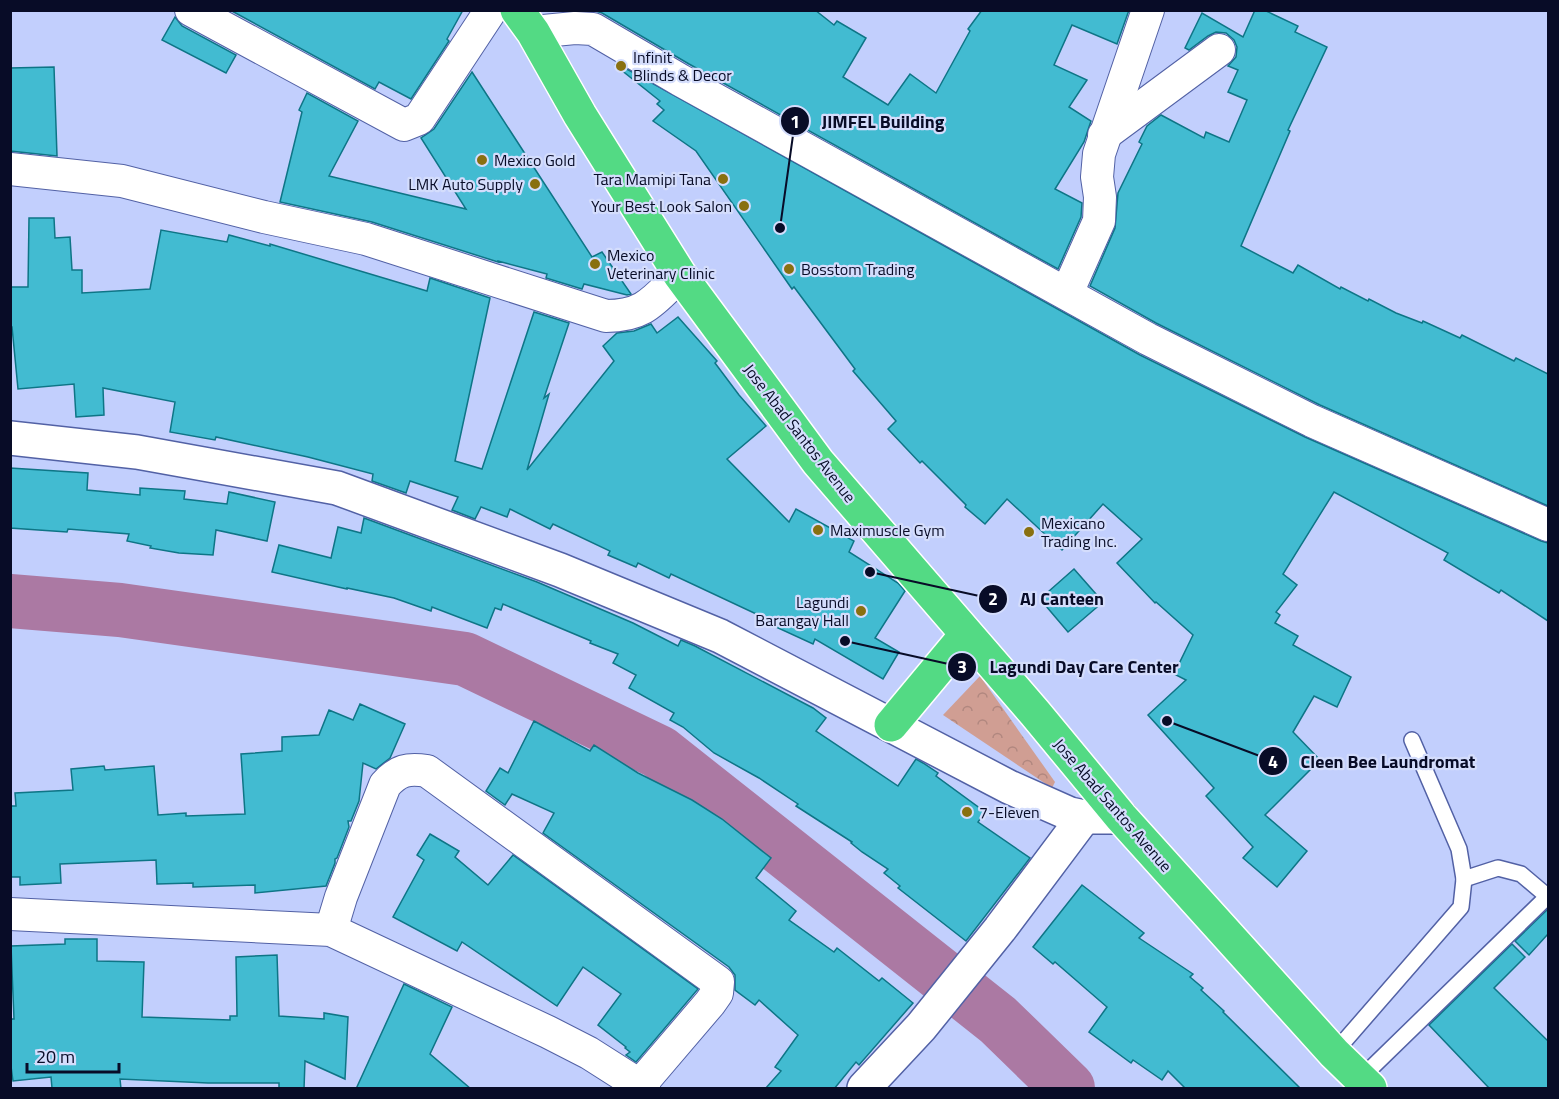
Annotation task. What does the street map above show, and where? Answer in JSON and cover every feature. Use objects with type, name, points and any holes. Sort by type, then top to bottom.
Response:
[{"type":"highway","name":"Jose Abad Santos Avenue","points":[[525,21],[580,115],[680,275],[818,462],[1035,713],[1121,817],[1334,1053],[1365,1083]]},
{"type":"highway","points":[[891,725],[966,635]]},
{"type":"main road","points":[[10,438],[137,452],[337,488],[560,570],[720,636],[1009,787],[1070,814],[1084,817],[1121,817]]},
{"type":"main road","points":[[864,1089],[921,1027],[1000,929],[1084,817]]},
{"type":"street","points":[[191,10],[404,124],[420,119],[491,10]]},
{"type":"street","points":[[1067,293],[1099,221],[1098,165],[1104,135],[1148,10]]},
{"type":"street","points":[[525,21],[593,29],[680,80],[1148,339],[1312,421],[1548,525]]},
{"type":"street","points":[[1104,135],[1219,50]]},
{"type":"street","points":[[10,169],[122,181],[264,217],[366,239],[606,316],[634,314],[646,308],[680,275]]},
{"type":"street","points":[[10,914],[331,930],[548,1032],[589,1053],[642,1087],[717,993],[718,982],[427,771],[411,769],[394,776],[385,785],[331,930]]},
{"type":"lane","points":[[1334,1053],[1461,907],[1464,879],[1459,849],[1412,740]]},
{"type":"lane","points":[[1365,1083],[1548,896],[1521,874],[1498,868],[1464,879]]},
{"type":"green space","points":[[980,676],[1055,782],[1052,788],[943,715]]},
{"type":"building","points":[[230,10],[463,10],[447,39],[449,41],[411,99],[379,82],[375,89]]},
{"type":"building","points":[[592,10],[815,10],[834,25],[837,21],[866,38],[843,77],[888,105],[910,74],[936,93],[970,31],[968,29],[982,10],[1129,10],[1117,44],[1072,25],[1054,65],[1087,80],[1069,107],[1091,121],[1084,142],[1055,189],[1082,203],[1081,217],[1058,269],[689,64],[602,13]]},
{"type":"building","points":[[1255,10],[1264,10],[1298,26],[1295,32],[1327,47],[1288,130],[1290,131],[1241,246],[1293,273],[1298,265],[1340,289],[1341,287],[1396,313],[1422,323],[1423,321],[1460,338],[1462,335],[1514,361],[1516,358],[1548,374],[1548,506],[1320,405],[1156,323],[1090,286],[1115,228],[1118,193],[1142,144],[1139,142],[1147,126],[1161,115],[1204,138],[1206,132],[1229,142],[1247,100],[1228,92],[1238,70],[1228,66],[1236,57],[1237,47],[1234,40],[1226,33],[1216,32],[1189,50],[1185,48],[1202,13],[1243,37]]},
{"type":"building","points":[[175,17],[182,26],[236,55],[226,73],[162,40]]},
{"type":"building","points":[[616,63],[1140,355],[1305,437],[1548,543],[1548,621],[1501,590],[1499,593],[1444,560],[1448,553],[1334,492],[1283,574],[1297,585],[1276,612],[1280,615],[1275,623],[1298,636],[1293,645],[1351,677],[1337,707],[1314,696],[1293,732],[1320,760],[1265,815],[1307,851],[1277,887],[1243,858],[1253,847],[1206,796],[1214,788],[1148,715],[1186,680],[1174,674],[1193,635],[1155,603],[1117,563],[1142,539],[1103,504],[1062,550],[1007,499],[985,524],[965,507],[966,505],[922,461],[920,463],[888,429],[896,421],[853,371],[855,369],[794,287],[792,289],[696,151],[653,121],[664,110],[657,104],[660,101],[615,65]]},
{"type":"building","points":[[54,67],[57,156],[10,151],[10,68]]},
{"type":"building","points":[[472,72],[592,257],[602,252],[631,294],[627,295],[584,284],[582,289],[546,278],[547,274],[498,262],[372,222],[280,202],[302,112],[299,110],[307,93],[358,121],[329,176],[466,209],[421,138],[434,129]]},
{"type":"building","points":[[29,218],[54,218],[55,238],[70,237],[72,270],[82,270],[82,293],[150,289],[161,230],[227,242],[229,235],[270,246],[270,244],[427,291],[430,278],[490,298],[455,461],[482,469],[534,312],[569,323],[544,398],[549,394],[527,470],[614,361],[603,346],[617,333],[634,331],[651,324],[657,333],[678,317],[717,361],[715,363],[739,395],[766,426],[727,459],[789,522],[796,509],[854,541],[849,552],[898,583],[905,591],[875,638],[899,652],[883,679],[815,639],[813,644],[765,622],[767,619],[671,574],[669,578],[638,563],[636,567],[608,555],[610,551],[553,524],[550,529],[510,509],[507,517],[481,507],[475,519],[452,510],[458,497],[410,481],[406,493],[372,481],[373,474],[308,457],[216,437],[215,440],[170,432],[175,402],[103,388],[104,415],[76,417],[74,384],[18,389],[12,327],[10,327],[10,287],[28,287]]},
{"type":"building","points":[[10,468],[88,473],[87,490],[140,495],[140,488],[185,491],[184,499],[227,504],[229,492],[275,502],[267,541],[216,530],[213,555],[179,553],[127,541],[129,534],[68,529],[67,532],[10,528]]},
{"type":"building","points":[[364,518],[537,582],[633,623],[678,646],[681,640],[695,646],[813,708],[826,718],[816,731],[898,786],[916,759],[923,763],[938,773],[936,776],[985,812],[978,822],[1030,858],[966,941],[898,888],[900,886],[884,873],[888,869],[759,778],[714,753],[683,727],[670,720],[674,713],[629,688],[636,675],[613,663],[618,654],[503,604],[501,610],[495,608],[487,628],[432,607],[431,611],[394,598],[272,572],[279,545],[331,558],[338,527],[361,533]]},
{"type":"building","points":[[1074,569],[1103,602],[1068,632],[1040,599]]},
{"type":"building","points":[[360,704],[405,724],[390,758],[376,769],[363,763],[359,801],[351,821],[348,821],[349,827],[326,886],[255,893],[255,885],[193,887],[193,883],[157,884],[156,860],[60,864],[61,883],[20,885],[20,877],[10,877],[10,806],[16,806],[15,793],[73,790],[71,769],[104,766],[105,770],[154,766],[158,815],[245,814],[241,754],[282,751],[282,737],[319,735],[329,710],[353,720]]},
{"type":"building","points":[[534,721],[590,751],[594,745],[638,773],[692,800],[722,819],[771,858],[756,878],[796,911],[789,920],[834,952],[837,948],[879,981],[882,978],[913,1003],[859,1065],[856,1062],[834,1089],[765,1089],[781,1071],[775,1067],[798,1035],[759,1000],[755,1005],[735,990],[735,975],[729,967],[543,833],[554,813],[512,794],[505,805],[486,791],[500,768],[508,773]]},
{"type":"building","points":[[430,834],[459,851],[455,857],[488,885],[513,855],[698,989],[636,1062],[626,1055],[630,1052],[626,1047],[598,1025],[621,994],[583,967],[557,1006],[462,942],[457,951],[393,917],[424,860],[417,855]]},
{"type":"building","points":[[1082,885],[1144,933],[1139,938],[1193,974],[1190,977],[1203,988],[1201,990],[1301,1089],[1186,1089],[1168,1071],[1162,1080],[1133,1060],[1131,1063],[1089,1032],[1107,1007],[1055,962],[1053,964],[1033,947]]},
{"type":"building","points":[[1548,909],[1548,934],[1529,955],[1515,941]]},
{"type":"building","points":[[65,939],[97,939],[97,961],[144,962],[142,1017],[230,1020],[230,1016],[237,1016],[236,957],[277,955],[279,1016],[324,1019],[324,1013],[348,1017],[345,1079],[305,1061],[304,1089],[279,1089],[279,1083],[120,1079],[121,1089],[52,1088],[51,1077],[13,1081],[10,1059],[10,1019],[14,1019],[11,946],[65,944]]},
{"type":"building","points":[[1512,944],[1525,957],[1494,988],[1548,1041],[1548,1089],[1490,1089],[1429,1025]]},
{"type":"building","points":[[404,984],[452,1007],[430,1054],[471,1089],[356,1089]]},
{"type":"waterway","points":[[10,601],[120,610],[465,659],[659,752],[998,1020],[1068,1088]]},
{"type":"place","name":"Infinit Blinds & Decor","points":[[621,66]]},
{"type":"place","name":"Mexico Gold","points":[[482,160]]},
{"type":"place","name":"Tara Mamipi Tana","points":[[723,179]]},
{"type":"place","name":"LMK Auto Supply","points":[[535,184]]},
{"type":"place","name":"Your Best Look Salon","points":[[744,206]]},
{"type":"place","name":"JIMFEL Building","points":[[780,228]]},
{"type":"place","name":"Mexico Veterinary Clinic","points":[[595,264]]},
{"type":"place","name":"Bosstom Trading","points":[[789,269]]},
{"type":"place","name":"Maximuscle Gym","points":[[818,530]]},
{"type":"place","name":"Mexicano Trading Inc.","points":[[1029,532]]},
{"type":"place","name":"AJ Canteen","points":[[870,572]]},
{"type":"place","name":"Lagundi Barangay Hall","points":[[861,611]]},
{"type":"place","name":"Lagundi Day Care Center","points":[[845,641]]},
{"type":"place","name":"Cleen Bee Laundromat","points":[[1167,721]]},
{"type":"place","name":"7-Eleven","points":[[967,812]]}]
